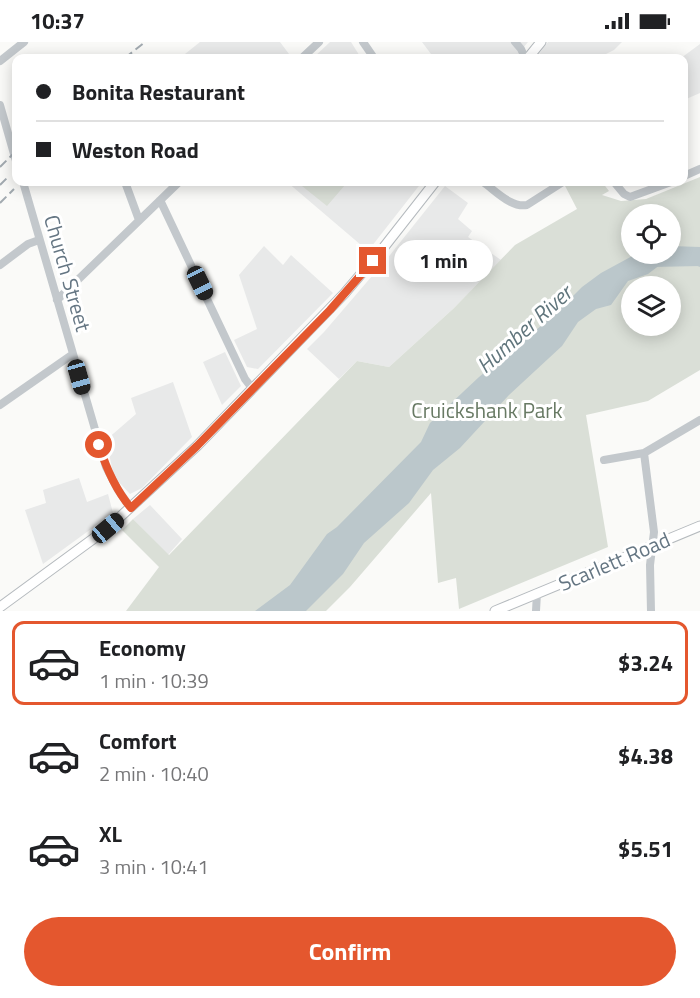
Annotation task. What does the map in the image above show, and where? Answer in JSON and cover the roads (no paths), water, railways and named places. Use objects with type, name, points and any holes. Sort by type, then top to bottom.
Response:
[{"type":"main road","points":[[530,54],[541,42]]},
{"type":"main road","points":[[0,607],[99,535],[197,446],[330,310],[363,273],[432,186]]},
{"type":"main road","name":"Scarlett Road","points":[[495,611],[700,526]]},
{"type":"street","points":[[0,61],[24,42]]},
{"type":"street","points":[[306,54],[319,42]]},
{"type":"street","points":[[0,105],[12,147]]},
{"type":"street","name":"Church Street","points":[[23,186],[106,467],[131,508]]},
{"type":"street","points":[[126,186],[139,220]]},
{"type":"street","points":[[57,300],[175,186]]},
{"type":"street","points":[[489,186],[512,203],[521,206],[528,205],[557,186]]},
{"type":"street","points":[[617,186],[630,197],[659,186]]},
{"type":"street","points":[[160,200],[252,388]]},
{"type":"street","points":[[0,265],[28,244],[39,240]]},
{"type":"street","points":[[0,405],[73,354]]},
{"type":"street","points":[[604,460],[644,453],[700,420]]},
{"type":"street","points":[[644,453],[654,532],[650,565],[651,611]]},
{"type":"street","points":[[536,611],[537,593]]},
{"type":"waterway","name":"Humber River","points":[[681,259],[700,259]]},
{"type":"railway","points":[[130,54],[145,42]]},
{"type":"railway","points":[[0,167],[12,155]]},
{"type":"railway","points":[[0,185],[8,177]]},
{"type":"railway","points":[[0,203],[14,189]]},
{"type":"park label","name":"Cruickshank Park","points":[[487,410]]}]
